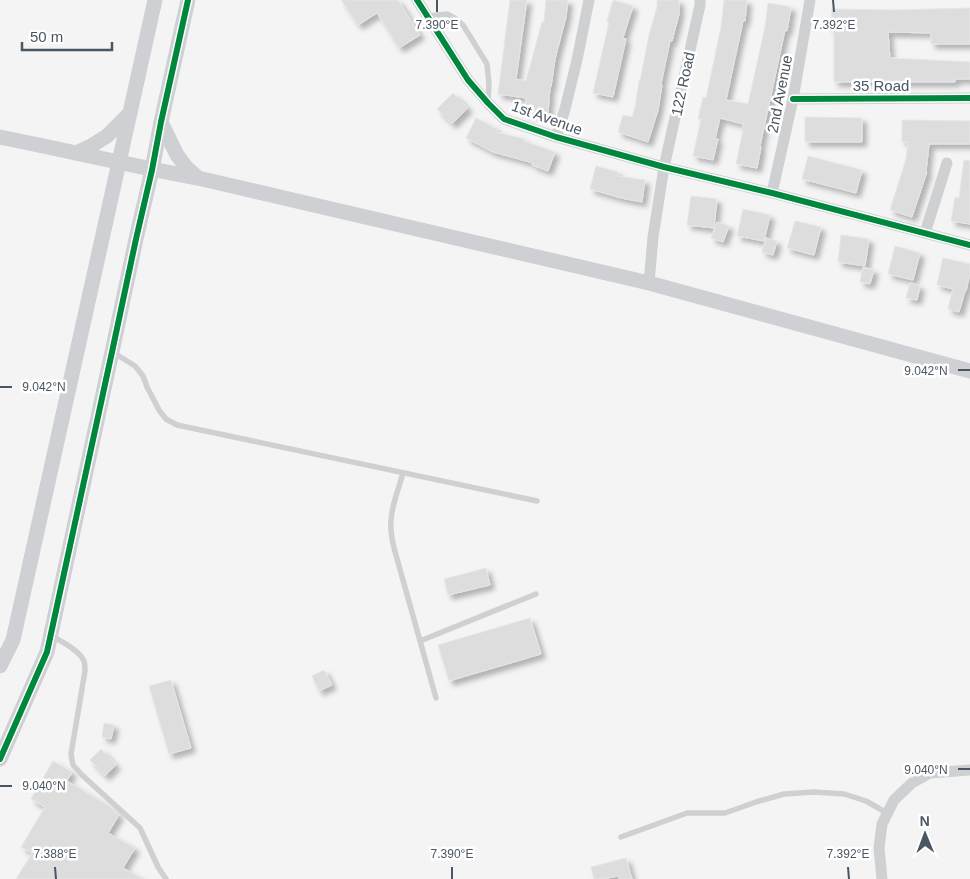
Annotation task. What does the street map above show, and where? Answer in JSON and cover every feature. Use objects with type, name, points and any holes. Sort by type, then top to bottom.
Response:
[{"type":"street","points":[[0,666],[13,640],[155,0]]},
{"type":"street","points":[[0,759],[47,652],[188,0]]},
{"type":"street","name":"1st Avenue","points":[[417,0],[468,80],[504,119],[556,137],[664,167],[970,245]]},
{"type":"street","points":[[556,137],[577,60],[589,0]]},
{"type":"street","name":"122 Road","points":[[649,282],[653,237],[664,167],[700,0]]},
{"type":"street","name":"2nd Avenue","points":[[772,193],[793,100],[810,0]]},
{"type":"street","name":"35 Road","points":[[793,100],[970,98]]},
{"type":"street","points":[[76,152],[91,146],[107,136],[130,114]]},
{"type":"street","points":[[161,122],[177,155],[198,178]]},
{"type":"street","points":[[0,137],[198,178],[649,282],[970,371]]},
{"type":"street","points":[[925,233],[947,163]]},
{"type":"street","points":[[882,879],[879,848],[882,824],[894,800],[912,783],[930,773],[970,770]]},
{"type":"lane","points":[[428,16],[447,14],[463,26],[487,64],[488,103]]},
{"type":"lane","points":[[112,352],[135,366],[143,376],[159,410],[166,419],[177,425],[537,501]]},
{"type":"lane","points":[[403,473],[393,507],[391,532],[436,698]]},
{"type":"lane","points":[[420,641],[536,594]]},
{"type":"lane","points":[[50,635],[76,652],[83,659],[85,671],[71,754],[73,765],[140,828],[158,867],[166,879]]},
{"type":"lane","points":[[621,836],[687,813],[725,813],[784,794],[814,792],[844,794],[866,801],[887,813]]},
{"type":"building","points":[[341,0],[398,0],[420,35],[399,48],[377,13],[358,25]]},
{"type":"building","points":[[510,0],[527,0],[516,79],[526,81],[542,22],[544,22],[546,0],[568,0],[550,87],[548,114],[525,113],[526,98],[498,94]]},
{"type":"building","points":[[613,0],[633,6],[623,38],[626,39],[613,97],[593,93]]},
{"type":"building","points":[[657,0],[679,0],[679,14],[672,41],[670,41],[658,110],[648,142],[618,132],[623,115],[632,117],[635,107]]},
{"type":"building","points":[[724,0],[747,0],[745,21],[743,21],[726,100],[748,104],[765,27],[768,3],[791,7],[760,146],[757,168],[736,164],[743,124],[720,118],[713,160],[693,156],[701,119],[698,119],[703,97],[706,98],[721,27]]},
{"type":"building","points":[[970,8],[970,44],[931,44],[931,33],[888,32],[890,58],[970,62],[970,79],[955,79],[955,82],[834,82],[834,32],[831,32],[832,9]]},
{"type":"building","points":[[453,93],[468,108],[452,124],[437,109]]},
{"type":"building","points":[[805,117],[862,118],[862,142],[805,142]]},
{"type":"building","points":[[476,118],[497,129],[496,132],[524,139],[524,141],[555,152],[548,171],[532,165],[533,163],[493,152],[466,138]]},
{"type":"building","points":[[902,120],[970,121],[970,144],[929,144],[927,172],[912,217],[890,210],[906,159],[908,142],[902,142]]},
{"type":"building","points":[[808,156],[862,170],[856,193],[802,179]]},
{"type":"building","points":[[964,160],[970,161],[970,224],[951,221],[955,197],[959,198]]},
{"type":"building","points":[[596,166],[618,172],[617,176],[645,180],[642,202],[590,189]]},
{"type":"building","points":[[691,196],[717,199],[714,228],[687,225]]},
{"type":"building","points":[[743,209],[770,215],[764,241],[737,236]]},
{"type":"building","points":[[795,221],[821,227],[814,255],[787,248]]},
{"type":"building","points":[[717,222],[729,226],[723,242],[711,238]]},
{"type":"building","points":[[841,235],[869,239],[865,266],[838,262]]},
{"type":"building","points":[[766,238],[777,241],[773,255],[762,252]]},
{"type":"building","points":[[895,246],[920,253],[913,280],[888,274]]},
{"type":"building","points":[[943,258],[970,264],[966,291],[959,312],[948,309],[953,289],[937,285]]},
{"type":"building","points":[[863,267],[874,270],[870,284],[860,282]]},
{"type":"building","points":[[910,283],[920,286],[917,300],[906,298]]},
{"type":"building","points":[[486,568],[490,585],[448,595],[444,579]]},
{"type":"building","points":[[530,618],[541,654],[449,681],[438,645]]},
{"type":"building","points":[[324,670],[332,685],[319,691],[312,676]]},
{"type":"building","points":[[171,680],[191,748],[169,754],[149,686]]},
{"type":"building","points":[[104,723],[114,725],[111,739],[102,737]]},
{"type":"building","points":[[101,749],[116,765],[105,776],[90,760]]},
{"type":"building","points":[[53,761],[72,772],[67,781],[109,806],[119,815],[108,833],[135,848],[123,868],[143,879],[16,879],[32,853],[21,847],[45,807],[31,799]]},
{"type":"building","points":[[626,858],[632,879],[619,879],[618,876],[594,879],[591,867]]},
{"type":"cycle path","points":[[0,759],[47,652],[188,0]]},
{"type":"cycle path","points":[[417,0],[468,80],[504,119],[556,137],[664,167],[970,245]]},
{"type":"cycle path","points":[[793,99],[970,98]]}]
